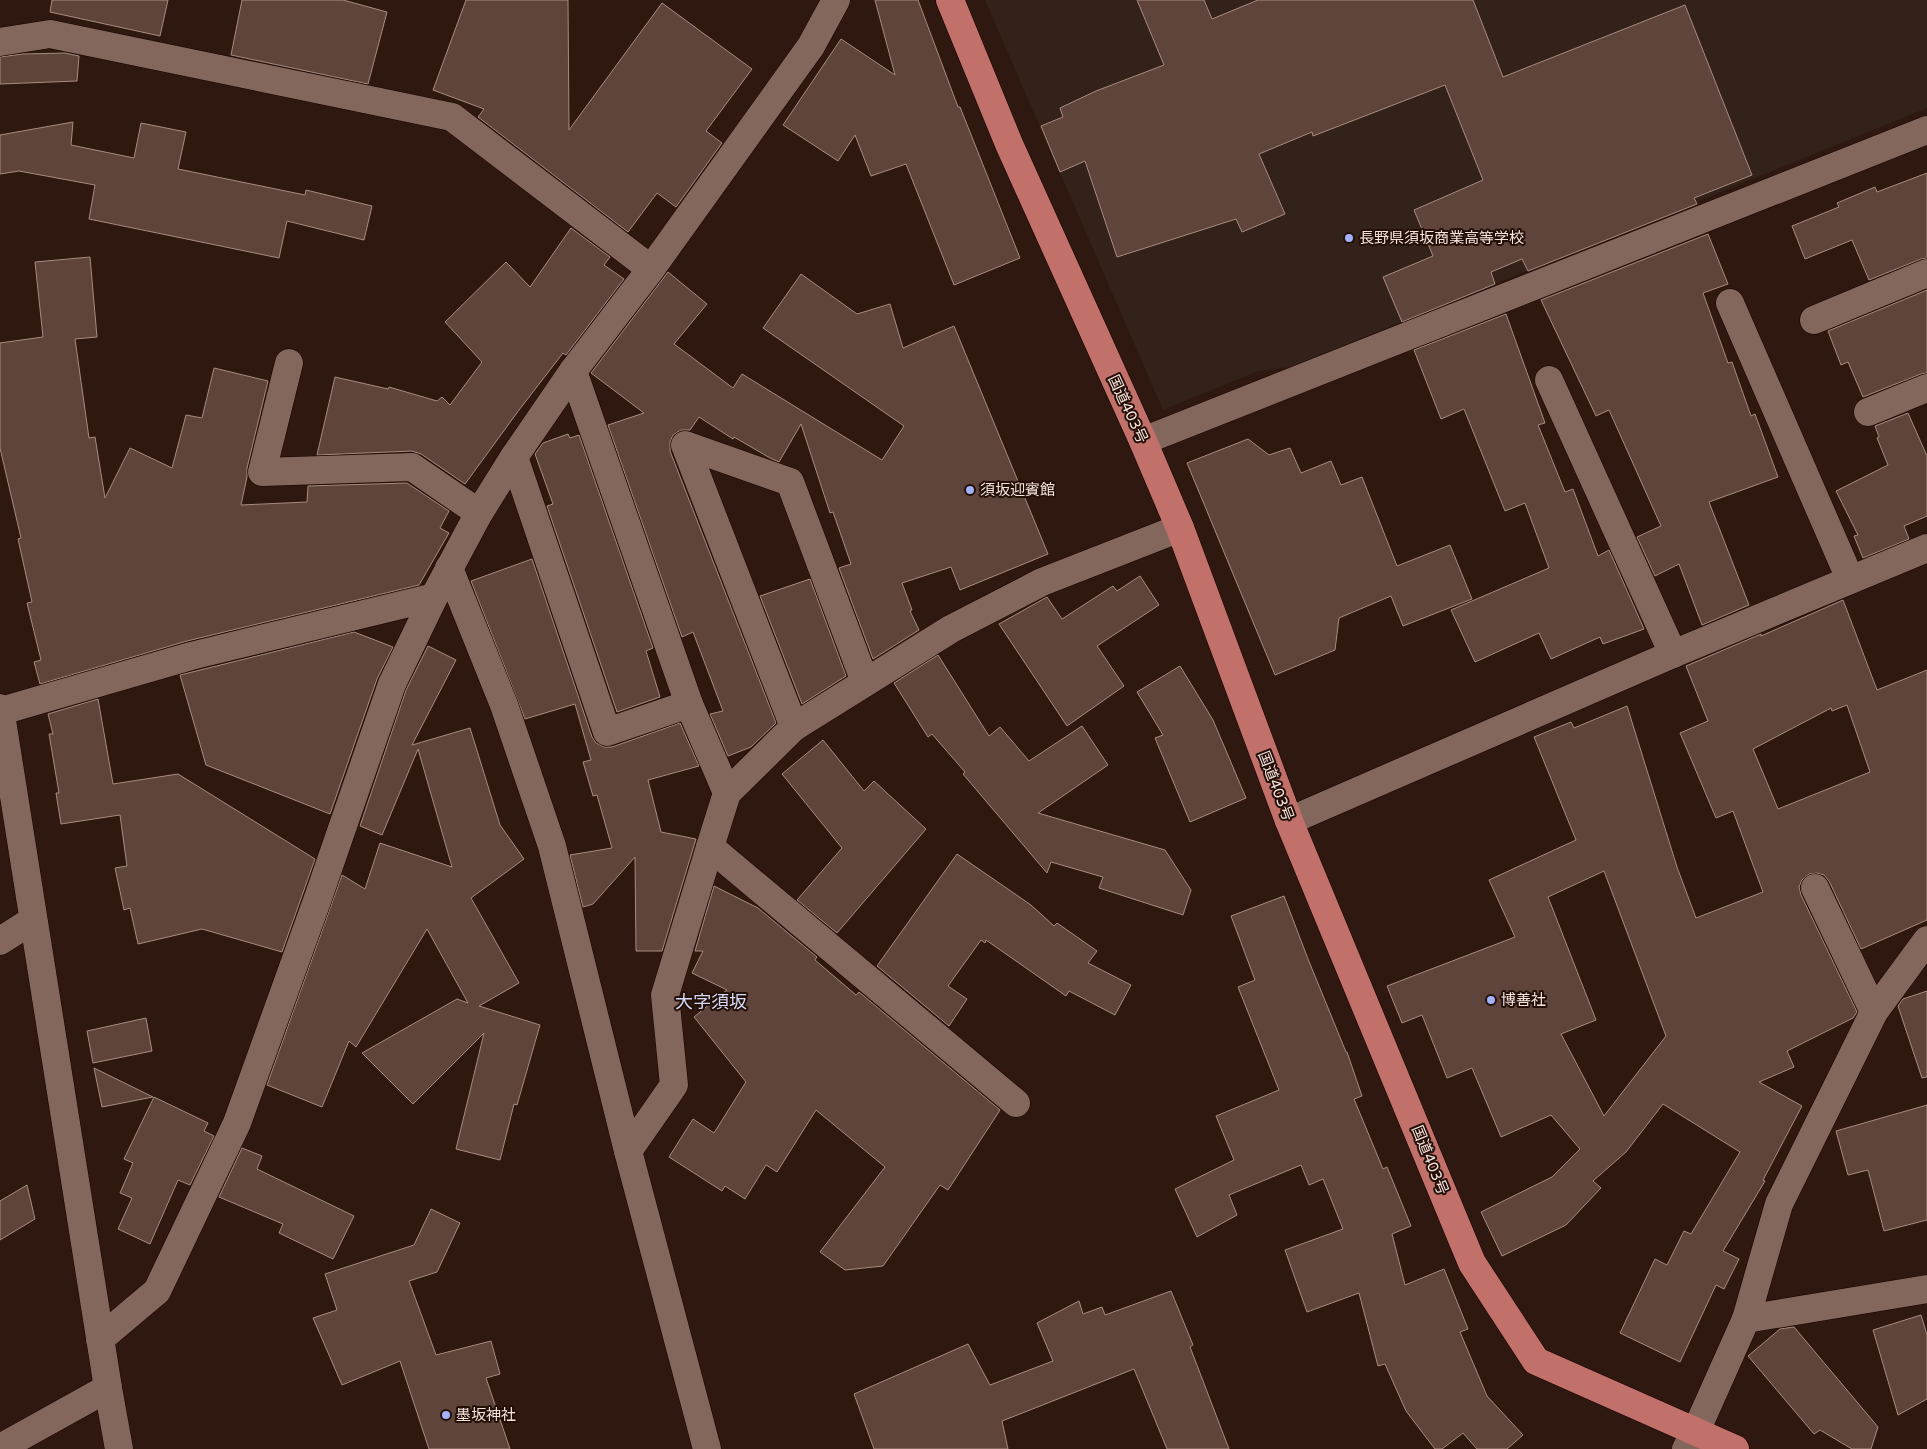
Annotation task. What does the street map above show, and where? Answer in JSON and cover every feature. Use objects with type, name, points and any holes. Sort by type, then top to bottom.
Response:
[{"type":"highway","name":"国道403号","points":[[950,0],[1009,144],[1144,441],[1180,528],[1289,821],[1472,1263],[1536,1361],[1691,1440],[1735,1449]]},
{"type":"street","points":[[100,1339],[157,1291],[237,1123],[392,684],[434,597],[479,513],[514,457],[573,371],[652,269],[812,46],[836,0]]},
{"type":"street","points":[[0,42],[50,34],[452,117],[652,269]]},
{"type":"street","points":[[1144,441],[1927,130]]},
{"type":"street","points":[[1814,320],[1927,273]]},
{"type":"street","points":[[1730,304],[1850,579]]},
{"type":"street","points":[[289,363],[262,472],[412,467],[479,513]]},
{"type":"street","points":[[573,371],[689,704],[727,793]]},
{"type":"street","points":[[1549,380],[1673,654]]},
{"type":"street","points":[[1868,412],[1927,388]]},
{"type":"street","points":[[794,727],[685,445],[790,482],[866,682]]},
{"type":"street","points":[[514,457],[606,732],[689,704]]},
{"type":"street","points":[[628,1151],[674,1085],[665,995],[727,793],[794,727],[951,629],[1042,582],[1180,528]]},
{"type":"street","points":[[1289,821],[1673,654],[1927,548]]},
{"type":"street","points":[[449,568],[504,705],[552,846],[628,1151],[707,1449]]},
{"type":"street","points":[[119,1449],[0,709],[191,656],[434,597]]},
{"type":"street","points":[[710,847],[1016,1103]]},
{"type":"street","points":[[1815,888],[1874,1012]]},
{"type":"street","points":[[0,942],[33,920]]},
{"type":"street","points":[[1691,1440],[1746,1319],[1779,1204],[1874,1012],[1927,940]]},
{"type":"street","points":[[1746,1319],[1927,1289]]},
{"type":"street","points":[[0,1448],[108,1388]]},
{"type":"shaded area","name":"長野県須坂商業高等学校","points":[[985,0],[1927,0],[1927,108],[1291,367],[1258,371],[1163,410]]},
{"type":"building","points":[[52,0],[168,0],[160,36],[50,12]]},
{"type":"building","points":[[242,0],[343,0],[387,12],[368,84],[231,55]]},
{"type":"building","points":[[466,0],[568,0],[569,130],[662,3],[752,69],[706,131],[722,143],[676,207],[657,193],[628,232],[478,117],[484,109],[433,90]]},
{"type":"building","points":[[875,0],[918,0],[958,107],[960,107],[1020,258],[954,285],[906,164],[871,176],[855,135],[838,161],[783,125],[841,39],[895,75]]},
{"type":"building","points":[[1137,0],[1204,0],[1212,19],[1258,0],[1473,0],[1503,77],[1685,5],[1752,175],[1694,198],[1697,204],[1528,271],[1522,259],[1491,272],[1495,284],[1402,322],[1383,277],[1433,256],[1414,210],[1483,180],[1445,85],[1313,136],[1312,132],[1259,154],[1285,214],[1242,232],[1236,219],[1117,257],[1085,161],[1060,172],[1041,126],[1063,117],[1060,108],[1096,91],[1164,65]]},
{"type":"building","points":[[65,53],[79,56],[77,81],[0,84],[0,57],[23,54]]},
{"type":"building","points":[[73,122],[71,145],[134,158],[141,123],[186,132],[178,169],[305,195],[306,190],[372,206],[364,240],[287,221],[279,258],[89,219],[95,185],[19,171],[0,174],[0,135]]},
{"type":"building","points":[[1927,173],[1927,258],[1869,280],[1852,240],[1805,259],[1792,226],[1839,207],[1837,203],[1875,187],[1877,192]]},
{"type":"building","points":[[571,228],[610,257],[604,265],[624,279],[566,355],[563,353],[465,484],[421,454],[412,451],[317,455],[335,377],[388,389],[389,387],[437,401],[442,397],[450,405],[482,362],[445,322],[506,262],[530,287]]},
{"type":"building","points":[[1708,234],[1728,284],[1703,293],[1728,363],[1732,362],[1751,416],[1755,414],[1778,477],[1709,502],[1749,605],[1702,625],[1679,564],[1655,576],[1637,537],[1661,526],[1609,410],[1596,416],[1541,300]]},
{"type":"building","points":[[90,257],[97,337],[75,339],[89,438],[95,437],[105,498],[130,448],[172,468],[186,415],[202,418],[214,368],[268,381],[247,468],[241,505],[307,502],[308,486],[407,483],[449,511],[440,528],[449,533],[419,585],[187,641],[40,684],[34,662],[41,660],[27,603],[32,602],[18,539],[21,538],[0,448],[0,343],[43,337],[35,262]]},
{"type":"building","points":[[668,272],[707,304],[674,344],[733,388],[742,374],[882,460],[904,426],[763,328],[801,274],[857,314],[890,304],[903,348],[954,326],[1048,554],[960,590],[951,567],[902,583],[912,610],[910,611],[919,630],[873,659],[839,568],[851,564],[833,512],[830,513],[801,424],[779,462],[734,437],[733,439],[699,417],[690,430],[681,430],[673,435],[670,442],[670,451],[776,723],[751,747],[728,756],[710,714],[723,711],[693,632],[682,637],[608,425],[644,413],[591,373]]},
{"type":"building","points":[[1927,290],[1927,373],[1863,397],[1848,362],[1841,365],[1828,331]]},
{"type":"building","points":[[1506,314],[1545,423],[1538,425],[1565,492],[1573,489],[1598,556],[1609,550],[1644,629],[1603,644],[1600,637],[1551,659],[1539,633],[1475,662],[1451,610],[1549,568],[1525,503],[1505,511],[1464,409],[1441,419],[1414,350]]},
{"type":"building","points":[[1908,413],[1927,456],[1927,516],[1904,526],[1909,539],[1863,558],[1854,536],[1858,535],[1836,491],[1888,465],[1877,438],[1879,437],[1875,426]]},
{"type":"building","points":[[568,434],[570,438],[579,435],[653,648],[646,651],[660,697],[617,712],[547,506],[553,504],[535,454],[543,443]]},
{"type":"building","points":[[1248,439],[1269,455],[1290,448],[1301,473],[1331,461],[1341,485],[1362,477],[1397,566],[1450,545],[1472,599],[1403,626],[1391,596],[1339,618],[1335,650],[1275,675],[1187,463]]},
{"type":"building","points":[[532,559],[592,737],[596,743],[604,747],[612,747],[680,723],[699,766],[648,780],[661,832],[696,839],[662,951],[636,951],[635,857],[593,904],[583,907],[570,855],[612,848],[597,795],[593,796],[583,762],[591,760],[575,704],[525,719],[471,581]]},
{"type":"building","points":[[1140,576],[1159,605],[1097,646],[1124,686],[1067,726],[999,624],[1047,597],[1062,619],[1113,586],[1117,591]]},
{"type":"building","points":[[810,579],[846,676],[802,704],[760,596]]},
{"type":"building","points":[[1843,600],[1877,690],[1927,670],[1927,920],[1861,949],[1829,881],[1824,875],[1817,873],[1809,874],[1802,880],[1799,887],[1801,895],[1857,1012],[1853,1018],[1787,1051],[1794,1067],[1759,1082],[1802,1106],[1763,1180],[1765,1181],[1723,1251],[1739,1259],[1724,1289],[1716,1285],[1680,1362],[1620,1333],[1655,1259],[1667,1265],[1684,1231],[1691,1234],[1740,1152],[1663,1104],[1626,1152],[1593,1181],[1601,1188],[1566,1225],[1502,1256],[1481,1212],[1552,1177],[1580,1149],[1551,1115],[1501,1137],[1472,1068],[1447,1078],[1422,1015],[1402,1023],[1387,986],[1515,937],[1489,880],[1576,840],[1534,737],[1571,722],[1574,728],[1627,706],[1677,867],[1696,918],[1763,892],[1733,811],[1716,818],[1680,733],[1708,721],[1686,666],[1761,634],[1761,636]],"holes":[[[1847,705],[1870,772],[1778,809],[1753,749],[1831,708],[1832,711]],[[1604,871],[1666,1036],[1604,1116],[1561,1034],[1596,1020],[1548,897]]]},
{"type":"building","points":[[354,632],[393,647],[377,679],[330,814],[206,765],[180,675]]},
{"type":"building","points":[[428,646],[456,660],[412,745],[470,728],[500,825],[524,859],[471,898],[519,983],[479,1006],[540,1025],[517,1105],[514,1104],[500,1160],[456,1149],[484,1033],[413,1104],[362,1053],[457,999],[468,1003],[427,929],[356,1047],[349,1041],[322,1107],[267,1085],[342,875],[365,889],[380,843],[452,867],[418,749],[382,835],[360,826],[406,690]]},
{"type":"building","points":[[938,655],[989,736],[1000,727],[1029,761],[1082,726],[1108,765],[1038,813],[1165,850],[1191,890],[1183,915],[1099,888],[1103,877],[1051,862],[1047,873],[963,774],[965,772],[932,734],[928,737],[894,683]]},
{"type":"building","points":[[1180,666],[1213,720],[1246,798],[1190,822],[1155,738],[1163,735],[1137,692]]},
{"type":"building","points":[[98,699],[113,784],[178,774],[315,859],[282,952],[202,929],[138,944],[130,908],[124,910],[115,868],[127,866],[120,815],[61,824],[56,793],[59,793],[49,734],[53,734],[48,714]]},
{"type":"building","points":[[823,740],[864,791],[874,781],[926,829],[837,933],[797,900],[842,848],[782,774]]},
{"type":"building","points":[[957,854],[1031,905],[1054,926],[1057,923],[1097,951],[1088,963],[1131,985],[1115,1015],[1069,991],[1066,996],[986,940],[985,943],[981,940],[948,986],[967,999],[949,1026],[877,966]]},
{"type":"building","points":[[714,886],[758,908],[817,957],[815,960],[856,995],[859,992],[1000,1110],[948,1190],[940,1185],[883,1266],[845,1270],[820,1252],[885,1167],[816,1110],[777,1172],[766,1165],[745,1199],[725,1186],[722,1191],[669,1157],[693,1119],[714,1133],[746,1082],[694,1017],[727,990],[692,973],[703,951],[695,951]]},
{"type":"building","points":[[1284,896],[1347,1052],[1362,1096],[1354,1099],[1383,1169],[1387,1167],[1411,1226],[1392,1234],[1405,1285],[1444,1269],[1468,1329],[1460,1332],[1487,1396],[1523,1435],[1507,1449],[1477,1449],[1463,1433],[1442,1449],[1435,1449],[1406,1411],[1385,1364],[1378,1366],[1359,1293],[1307,1312],[1285,1250],[1343,1229],[1323,1179],[1309,1185],[1301,1165],[1229,1195],[1237,1215],[1197,1237],[1175,1189],[1234,1160],[1216,1116],[1279,1090],[1238,987],[1255,980],[1231,916]]},
{"type":"building","points":[[1927,991],[1927,1077],[1922,1078],[1898,1006],[1903,999]]},
{"type":"building","points":[[146,1018],[152,1051],[93,1063],[87,1031]]},
{"type":"building","points":[[94,1068],[153,1097],[102,1107]]},
{"type":"building","points":[[154,1097],[208,1123],[204,1131],[214,1136],[190,1185],[178,1180],[150,1244],[118,1229],[132,1198],[120,1193],[133,1163],[124,1159]]},
{"type":"building","points":[[1927,1105],[1927,1220],[1884,1231],[1868,1170],[1848,1175],[1836,1131]]},
{"type":"building","points":[[242,1148],[262,1156],[257,1169],[354,1216],[333,1259],[279,1233],[283,1224],[219,1197]]},
{"type":"building","points":[[27,1185],[35,1219],[0,1240],[0,1201]]},
{"type":"building","points":[[431,1209],[460,1223],[437,1272],[409,1281],[436,1355],[491,1341],[500,1374],[486,1378],[510,1449],[429,1449],[400,1361],[342,1385],[313,1318],[337,1310],[325,1274],[414,1245]]},
{"type":"building","points":[[1171,1291],[1193,1345],[1190,1347],[1229,1449],[1167,1449],[1134,1369],[1002,1421],[1008,1449],[874,1449],[854,1394],[968,1344],[990,1385],[1053,1361],[1037,1323],[1079,1301],[1083,1314],[1102,1307],[1105,1315]]},
{"type":"building","points":[[1921,1315],[1927,1335],[1927,1399],[1898,1415],[1873,1330]]},
{"type":"building","points":[[1794,1327],[1878,1427],[1871,1449],[1852,1449],[1820,1430],[1814,1434],[1748,1356],[1780,1329]]},
{"type":"place","name":"長野県須坂商業高等学校","points":[[1349,238]]},
{"type":"place","name":"須坂迎賓館","points":[[970,490]]},
{"type":"place","name":"博善社","points":[[1491,1000]]},
{"type":"place","name":"墨坂神社","points":[[446,1415]]},
{"type":"district","name":"大字須坂","points":[[711,1002]]}]
